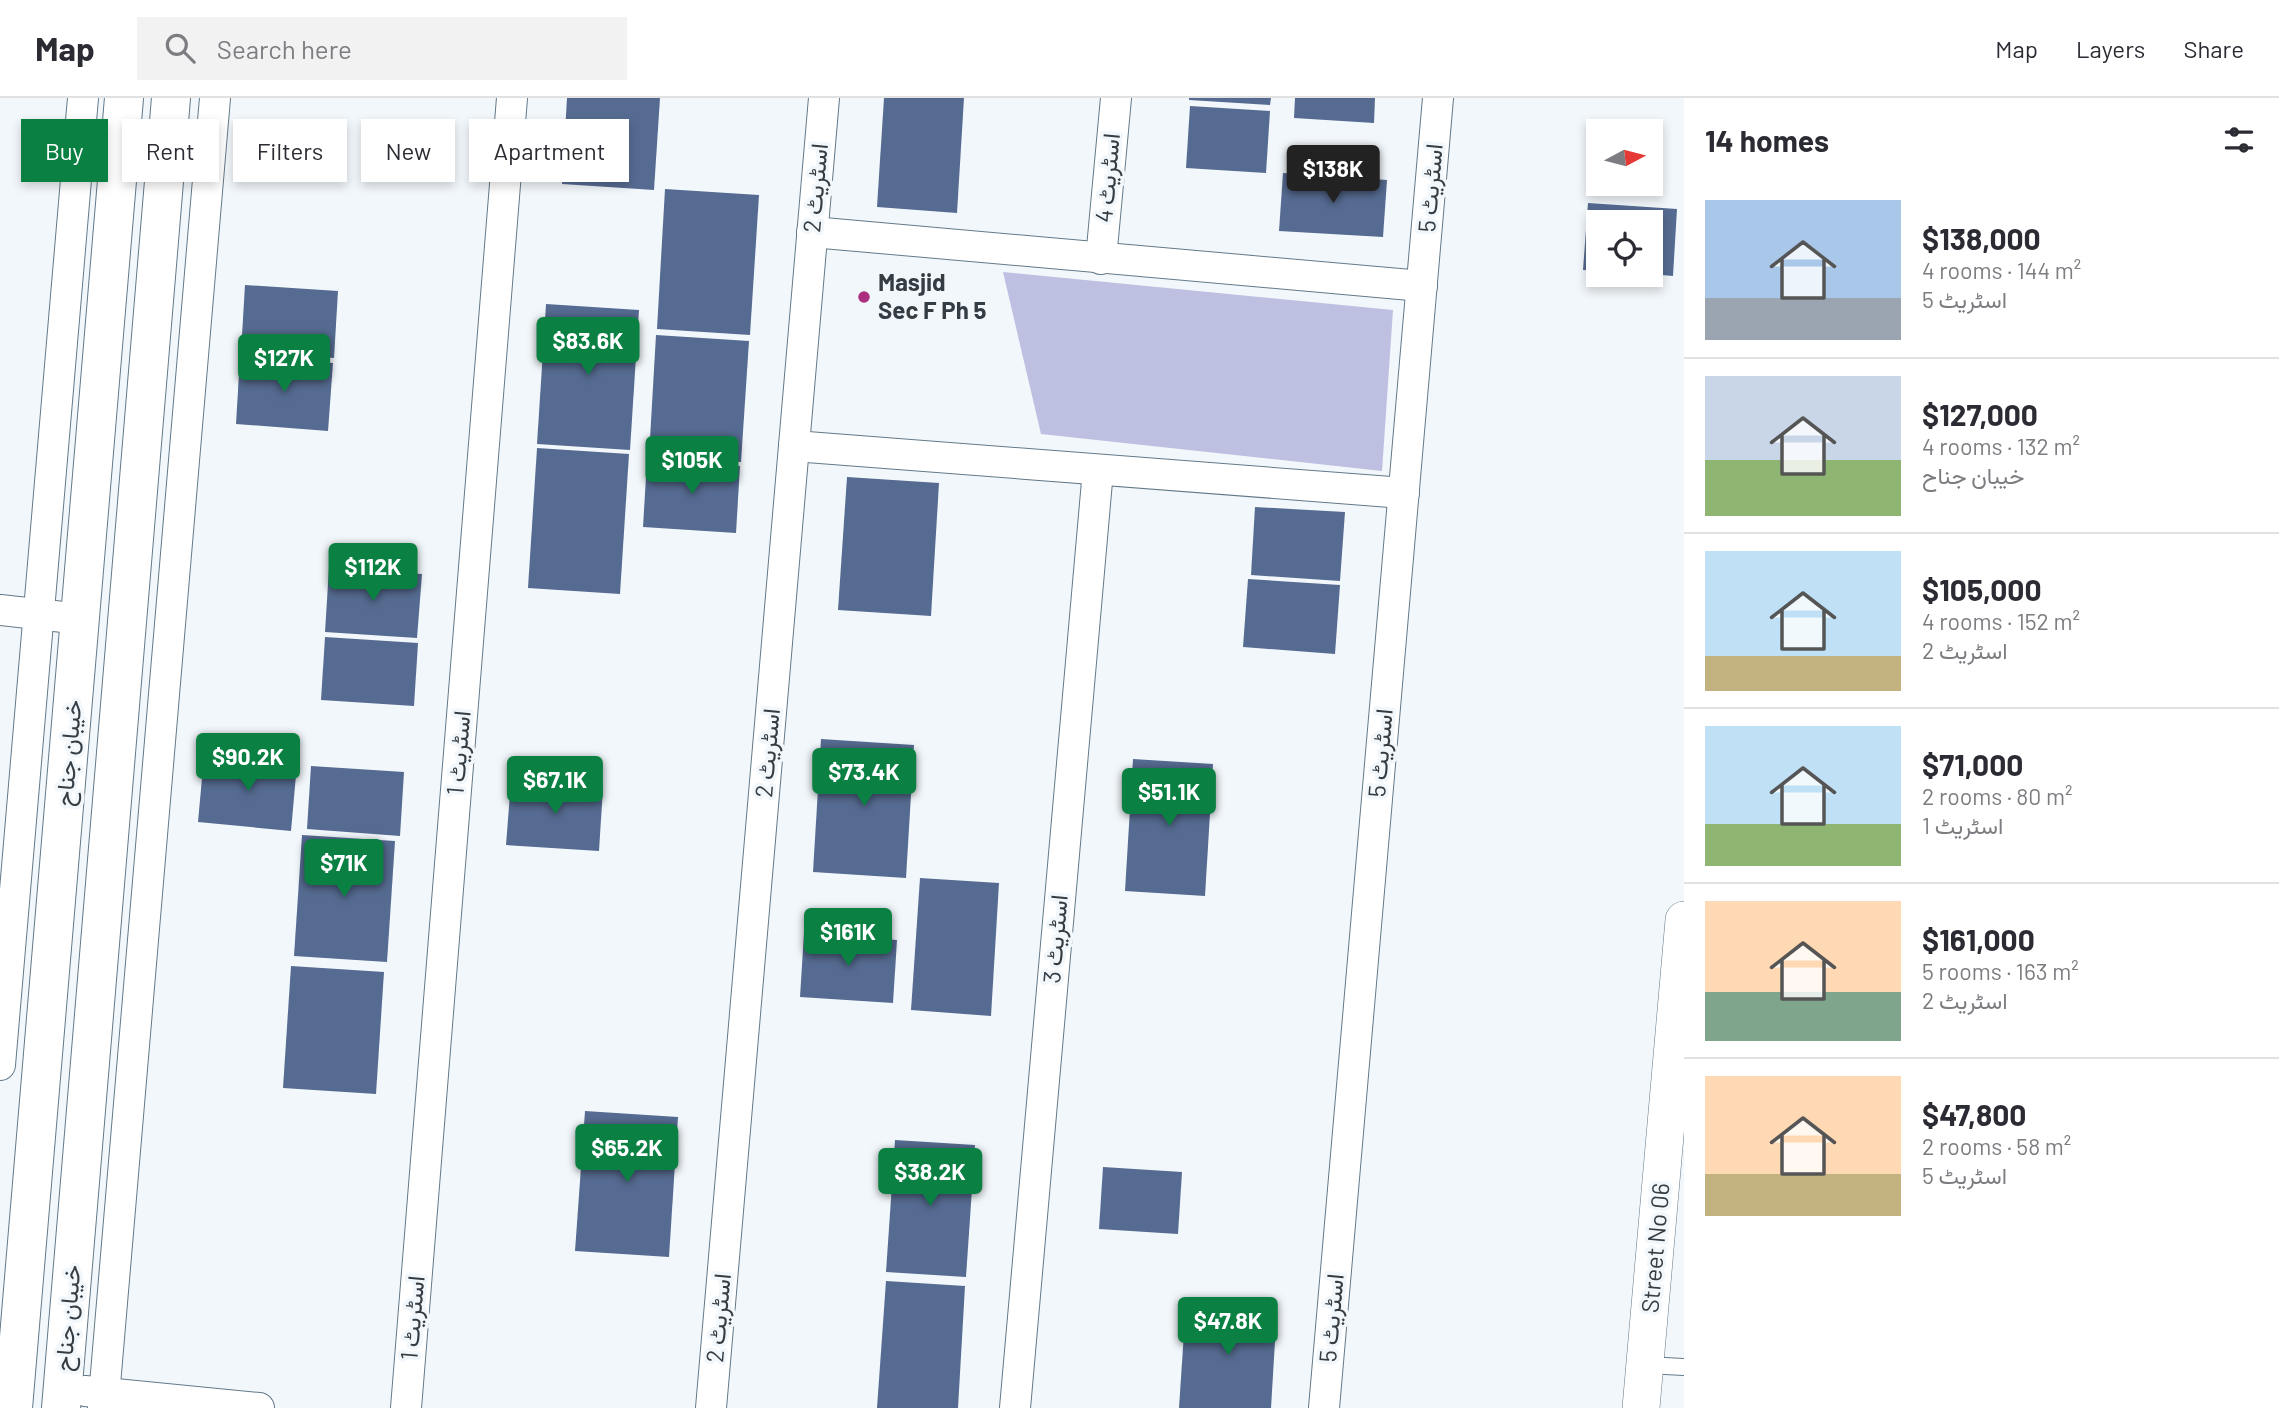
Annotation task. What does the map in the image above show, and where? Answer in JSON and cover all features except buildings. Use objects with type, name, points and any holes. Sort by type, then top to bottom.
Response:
[{"type":"main road","name":"خیبان جناح","points":[[13,1408],[124,98]]},
{"type":"main road","name":"خیبان جناح","points":[[62,1398],[171,98]]},
{"type":"street","points":[[0,1065],[83,98]]},
{"type":"street","points":[[104,1400],[215,98]]},
{"type":"street","name":"اسٹریٹ 1","points":[[405,1408],[512,98]]},
{"type":"street","name":"اسٹریٹ 2","points":[[711,1408],[824,98]]},
{"type":"street","name":"اسٹریٹ 4","points":[[1101,259],[1116,98]]},
{"type":"street","name":"اسٹریٹ 5","points":[[1324,1408],[1438,98]]},
{"type":"street","points":[[812,232],[1422,286]]},
{"type":"street","points":[[794,446],[1404,493]]},
{"type":"street","name":"اسٹریٹ 3","points":[[1015,1408],[1098,470]]},
{"type":"street","points":[[0,610],[80,619]]},
{"type":"street","name":"Street No 06","points":[[1641,1408],[1679,1051],[1684,920]]},
{"type":"street","points":[[62,1398],[258,1408]]},
{"type":"lane","points":[[1646,1365],[1684,1367]]},
{"type":"shaded area","points":[[1003,272],[1393,310],[1382,471],[1041,434]]},
{"type":"place","name":"Masjid Sec F Ph 5","points":[[864,297]]}]
